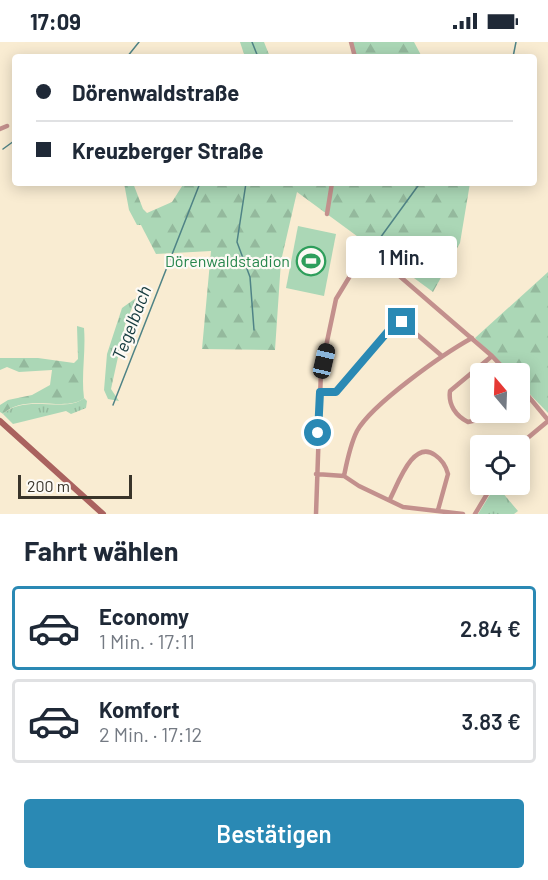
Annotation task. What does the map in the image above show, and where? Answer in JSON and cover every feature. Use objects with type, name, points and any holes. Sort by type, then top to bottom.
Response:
[{"type":"street","points":[[0,129],[7,126]]},
{"type":"street","points":[[327,214],[332,186]]},
{"type":"street","points":[[316,514],[321,370],[336,299],[367,248],[499,363]]},
{"type":"street","points":[[320,392],[336,392],[399,321],[442,356]]},
{"type":"street","points":[[344,476],[352,442],[360,426],[442,356],[472,338]]},
{"type":"street","points":[[484,363],[492,356]]},
{"type":"street","points":[[470,374],[450,391],[449,397],[450,405],[459,416],[470,422]]},
{"type":"street","points":[[530,399],[548,421],[530,436]]},
{"type":"street","points":[[0,421],[103,514]]},
{"type":"street","points":[[390,499],[413,457],[420,452],[430,451],[439,458],[448,474],[438,510]]},
{"type":"street","points":[[316,474],[344,476],[359,486],[417,510],[464,514]]},
{"type":"street","points":[[475,514],[486,495]]},
{"type":"green space","points":[[240,42],[264,42],[269,54],[244,54]]},
{"type":"green space","points":[[351,42],[414,42],[420,54],[353,54]]},
{"type":"green space","points":[[125,186],[134,186],[143,209],[147,213],[172,202],[182,186],[470,186],[460,243],[433,292],[297,192],[281,261],[275,350],[202,349],[211,251],[156,254],[141,225],[137,225],[129,210]]},
{"type":"green space","name":"Dörenwaldstadion","points":[[298,226],[336,234],[324,296],[286,288]]},
{"type":"green space","points":[[548,272],[548,413],[530,394],[530,363],[500,363],[475,338]]},
{"type":"green space","points":[[136,298],[125,325],[111,389],[119,401],[108,399],[104,390],[107,354],[122,308]]},
{"type":"green space","points":[[77,326],[84,328],[84,398],[67,404],[23,404],[3,414],[0,412],[0,405],[8,400],[32,395],[50,385],[52,370],[19,372],[7,367],[0,370],[0,358],[38,358],[74,363],[78,359]]},
{"type":"green space","points":[[84,398],[87,401],[86,408],[71,414],[66,411],[13,424],[3,414],[22,405],[67,404]]},
{"type":"green space","points":[[490,495],[504,495],[518,511],[514,514],[478,514]]},
{"type":"waterway","points":[[129,54],[139,42]]},
{"type":"waterway","name":"Tegelbach","points":[[252,42],[257,54]]},
{"type":"waterway","points":[[514,54],[516,42]]},
{"type":"waterway","points":[[3,149],[12,142]]},
{"type":"waterway","name":"Tegelbach","points":[[113,405],[199,186]]},
{"type":"waterway","points":[[246,186],[237,242],[250,277],[254,330]]},
{"type":"waterway","points":[[375,245],[418,186]]},
{"type":"place","name":"Dörenwaldstadion","points":[[311,261]]},
{"type":"route","points":[[318,433],[320,392],[336,392],[396,322],[402,322]]}]
